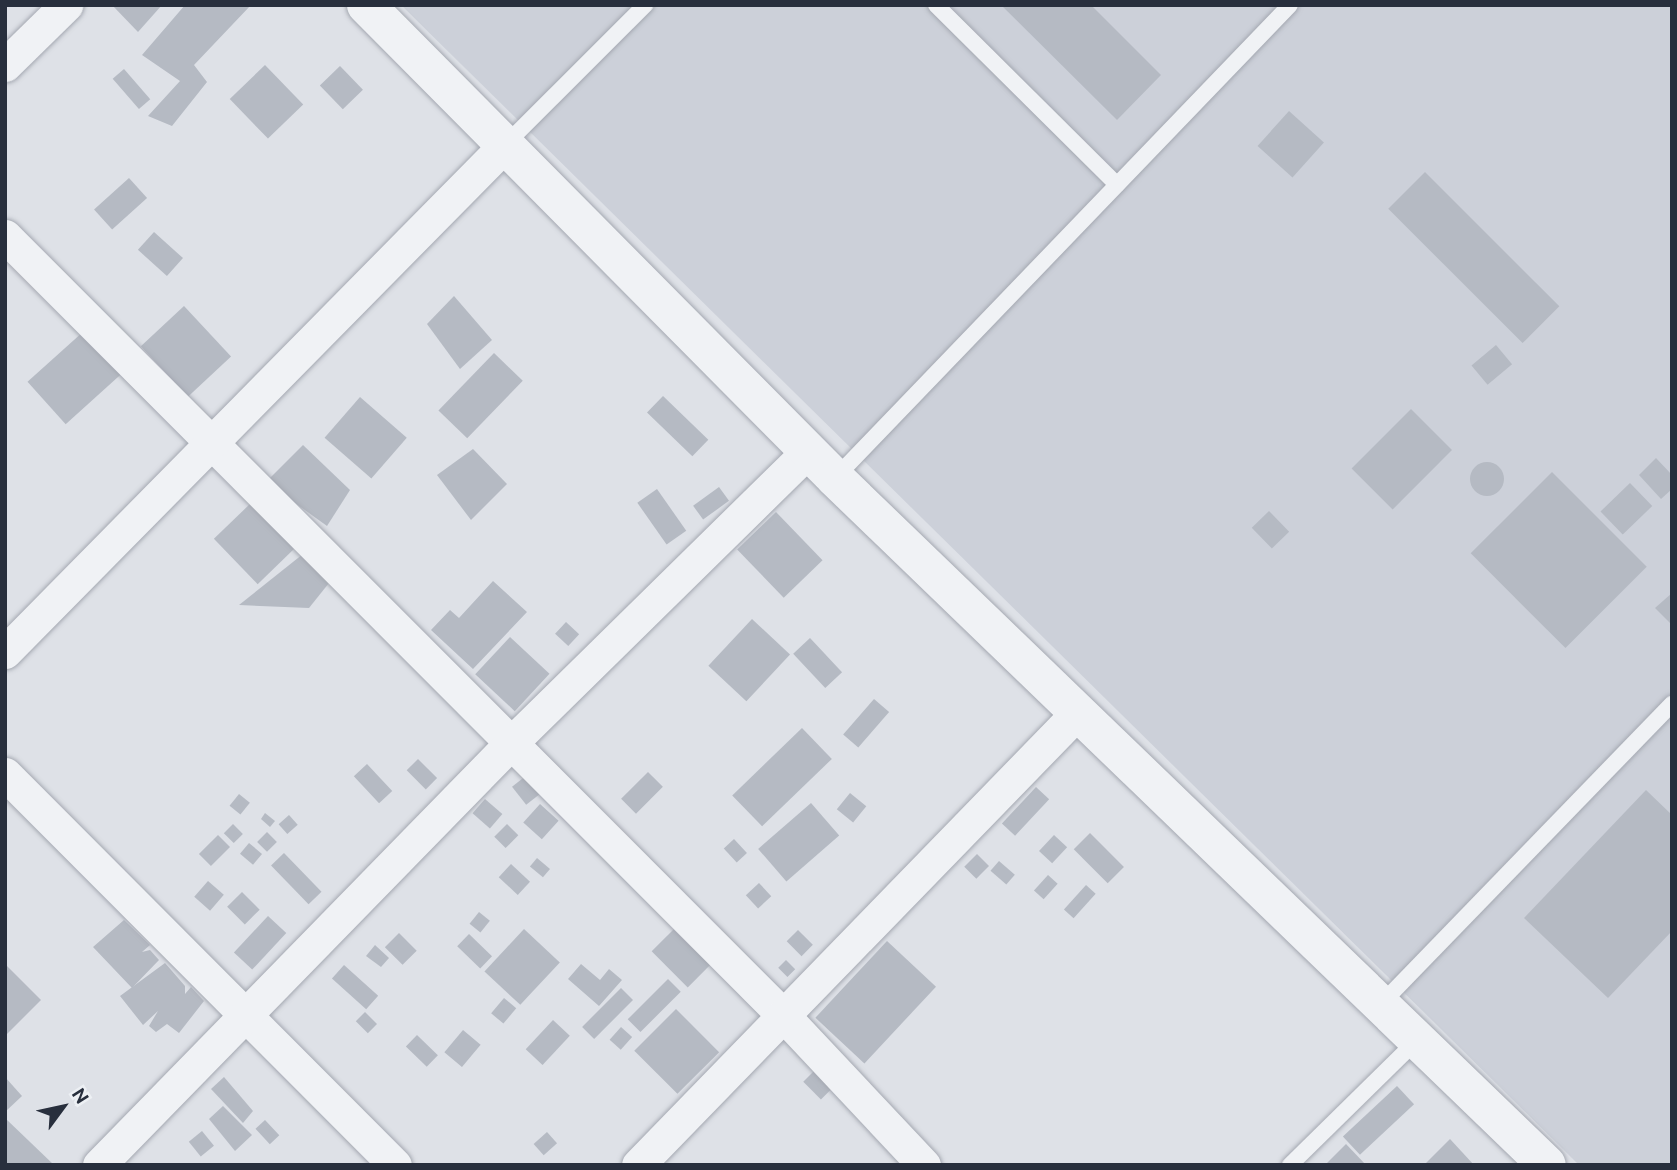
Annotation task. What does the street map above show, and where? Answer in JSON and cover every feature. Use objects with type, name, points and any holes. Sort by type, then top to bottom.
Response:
[{"type":"street","points":[[5,65],[66,5]]},
{"type":"street","points":[[366,5],[835,478],[1547,1165]]},
{"type":"street","points":[[5,652],[506,144]]},
{"type":"street","points":[[5,236],[213,443],[508,746],[783,1015],[924,1165]]},
{"type":"street","points":[[99,1165],[247,1017],[508,746],[808,451]]},
{"type":"street","points":[[638,1165],[1078,712]]},
{"type":"street","points":[[5,774],[395,1165]]},
{"type":"lane","points":[[506,144],[645,5]]},
{"type":"lane","points":[[936,5],[1117,185]]},
{"type":"lane","points":[[835,478],[1290,5]]},
{"type":"lane","points":[[1381,1003],[1672,704]]},
{"type":"lane","points":[[1290,1165],[1418,1039]]},
{"type":"shaded area","points":[[401,5],[1672,5],[1672,1165],[1579,1165]]},
{"type":"building","points":[[112,5],[162,5],[138,32]]},
{"type":"building","points":[[185,5],[251,5],[194,65],[207,82],[172,126],[148,116],[180,81],[142,55]]},
{"type":"building","points":[[1001,5],[1091,5],[1161,75],[1117,120]]},
{"type":"building","points":[[265,65],[303,105],[268,139],[230,99]]},
{"type":"building","points":[[340,66],[363,90],[343,109],[320,85]]},
{"type":"building","points":[[124,69],[150,99],[139,109],[113,79]]},
{"type":"building","points":[[1289,111],[1324,142],[1292,177],[1258,146]]},
{"type":"building","points":[[1425,172],[1559,306],[1523,343],[1388,209]]},
{"type":"building","points":[[129,178],[147,198],[112,230],[94,209]]},
{"type":"building","points":[[154,232],[183,258],[167,276],[138,250]]},
{"type":"building","points":[[454,296],[492,340],[460,369],[427,324]]},
{"type":"building","points":[[184,306],[231,356],[188,397],[141,346]]},
{"type":"building","points":[[84,331],[122,373],[66,424],[28,382]]},
{"type":"building","points":[[1496,345],[1512,364],[1488,385],[1471,366]]},
{"type":"building","points":[[494,353],[523,381],[467,438],[438,411]]},
{"type":"building","points":[[663,396],[708,440],[692,456],[647,413]]},
{"type":"building","points":[[360,397],[407,438],[371,478],[325,438]]},
{"type":"building","points":[[1411,409],[1452,450],[1393,509],[1352,468]]},
{"type":"building","points":[[303,445],[350,490],[327,526],[266,482]]},
{"type":"building","points":[[473,449],[507,484],[471,520],[437,475]]},
{"type":"building","points":[[1656,458],[1672,475],[1672,489],[1661,499],[1639,475]]},
{"type":"building","points":[[1487,462],[1499,467],[1504,479],[1499,491],[1487,496],[1475,491],[1470,479],[1475,467]]},
{"type":"building","points":[[1552,472],[1647,567],[1565,648],[1471,553]]},
{"type":"building","points":[[1630,483],[1652,506],[1623,534],[1601,511]]},
{"type":"building","points":[[719,487],[729,501],[703,520],[693,506]]},
{"type":"building","points":[[657,489],[686,531],[667,545],[637,503]]},
{"type":"building","points":[[252,502],[296,547],[258,584],[214,539]]},
{"type":"building","points":[[1269,511],[1289,532],[1272,549],[1252,528]]},
{"type":"building","points":[[776,512],[823,560],[784,598],[737,550]]},
{"type":"building","points":[[303,554],[329,583],[309,608],[239,605]]},
{"type":"building","points":[[493,581],[527,612],[473,669],[431,630],[450,610],[459,618]]},
{"type":"building","points":[[1672,593],[1672,621],[1670,623],[1655,608]]},
{"type":"building","points":[[752,619],[790,654],[746,701],[708,666]]},
{"type":"building","points":[[566,622],[579,634],[568,646],[555,634]]},
{"type":"building","points":[[510,637],[549,674],[515,711],[475,674]]},
{"type":"building","points":[[810,638],[842,672],[825,688],[793,654]]},
{"type":"building","points":[[874,699],[889,712],[858,748],[843,734]]},
{"type":"building","points":[[802,728],[832,759],[762,826],[732,795]]},
{"type":"building","points":[[418,759],[437,778],[426,789],[407,770]]},
{"type":"building","points":[[367,764],[392,791],[379,803],[354,776]]},
{"type":"building","points":[[648,772],[663,787],[636,814],[621,799]]},
{"type":"building","points":[[527,775],[541,793],[526,805],[512,787]]},
{"type":"building","points":[[1036,787],[1049,799],[1015,836],[1002,824]]},
{"type":"building","points":[[1646,790],[1672,815],[1672,931],[1608,998],[1524,918]]},
{"type":"building","points":[[850,793],[866,806],[853,823],[837,809]]},
{"type":"building","points":[[239,794],[250,803],[240,814],[230,806]]},
{"type":"building","points":[[485,799],[502,814],[490,828],[473,813]]},
{"type":"building","points":[[811,803],[839,835],[786,881],[758,849]]},
{"type":"building","points":[[540,804],[559,821],[542,839],[523,823]]},
{"type":"building","points":[[265,813],[275,821],[270,827],[261,819]]},
{"type":"building","points":[[289,815],[298,825],[287,834],[279,824]]},
{"type":"building","points":[[233,824],[243,834],[234,843],[224,833]]},
{"type":"building","points":[[507,824],[518,835],[506,848],[494,837]]},
{"type":"building","points":[[267,832],[277,842],[267,852],[257,842]]},
{"type":"building","points":[[1090,833],[1124,867],[1108,883],[1074,849]]},
{"type":"building","points":[[218,835],[230,847],[211,866],[199,854]]},
{"type":"building","points":[[1054,835],[1067,847],[1052,863],[1039,851]]},
{"type":"building","points":[[734,839],[747,853],[737,862],[724,849]]},
{"type":"building","points":[[249,843],[262,854],[253,865],[240,854]]},
{"type":"building","points":[[284,853],[322,892],[309,904],[271,866]]},
{"type":"building","points":[[977,854],[989,866],[976,879],[964,867]]},
{"type":"building","points":[[537,858],[550,869],[543,877],[530,866]]},
{"type":"building","points":[[999,861],[1015,875],[1006,885],[990,871]]},
{"type":"building","points":[[511,864],[530,882],[518,895],[499,877]]},
{"type":"building","points":[[1048,875],[1058,884],[1044,899],[1034,891]]},
{"type":"building","points":[[208,881],[224,895],[210,911],[194,897]]},
{"type":"building","points":[[759,883],[771,896],[758,908],[746,895]]},
{"type":"building","points":[[1086,885],[1096,894],[1074,918],[1064,910]]},
{"type":"building","points":[[242,892],[260,910],[245,925],[227,907]]},
{"type":"building","points":[[479,912],[490,921],[480,932],[470,924]]},
{"type":"building","points":[[268,916],[286,933],[252,970],[234,953]]},
{"type":"building","points":[[124,920],[150,945],[142,952],[150,950],[159,960],[132,988],[93,947]]},
{"type":"building","points":[[675,928],[711,964],[688,987],[652,951]]},
{"type":"building","points":[[524,929],[560,962],[520,1005],[484,971]]},
{"type":"building","points":[[798,930],[813,945],[802,956],[787,941]]},
{"type":"building","points":[[399,933],[417,951],[403,965],[385,947]]},
{"type":"building","points":[[469,934],[492,956],[480,968],[457,946]]},
{"type":"building","points":[[887,941],[936,987],[864,1063],[815,1018]]},
{"type":"building","points":[[375,945],[389,958],[381,967],[366,956]]},
{"type":"building","points":[[786,960],[795,969],[787,977],[778,968]]},
{"type":"building","points":[[165,963],[185,986],[185,994],[191,987],[204,1001],[179,1033],[167,1024],[156,1032],[149,1026],[158,1011],[143,1025],[120,996]]},
{"type":"building","points":[[5,964],[41,1000],[5,1036]]},
{"type":"building","points":[[581,964],[600,980],[609,969],[622,980],[599,1006],[568,979]]},
{"type":"building","points":[[344,965],[378,996],[366,1009],[332,978]]},
{"type":"building","points":[[668,979],[681,992],[640,1032],[628,1019]]},
{"type":"building","points":[[621,988],[633,1000],[594,1039],[582,1027]]},
{"type":"building","points":[[504,998],[516,1008],[503,1024],[491,1013]]},
{"type":"building","points":[[676,1009],[719,1052],[677,1094],[634,1051]]},
{"type":"building","points":[[365,1012],[377,1024],[368,1033],[356,1021]]},
{"type":"building","points":[[553,1020],[570,1036],[543,1065],[526,1049]]},
{"type":"building","points":[[621,1027],[632,1037],[621,1050],[610,1040]]},
{"type":"building","points":[[463,1030],[481,1045],[462,1067],[444,1052]]},
{"type":"building","points":[[417,1035],[438,1055],[427,1067],[406,1047]]},
{"type":"building","points":[[816,1069],[834,1087],[821,1099],[803,1082]]},
{"type":"building","points":[[5,1077],[22,1096],[5,1112]]},
{"type":"building","points":[[224,1077],[253,1111],[243,1123],[211,1089]]},
{"type":"building","points":[[1397,1086],[1414,1104],[1360,1155],[1343,1136]]},
{"type":"building","points":[[223,1106],[252,1135],[235,1151],[209,1119]]},
{"type":"building","points":[[5,1118],[54,1165],[5,1165]]},
{"type":"building","points":[[265,1120],[279,1135],[270,1144],[255,1129]]},
{"type":"building","points":[[202,1131],[214,1146],[201,1156],[189,1142]]},
{"type":"building","points":[[547,1132],[557,1143],[544,1155],[534,1144]]},
{"type":"building","points":[[1450,1139],[1474,1165],[1424,1165]]},
{"type":"building","points":[[1346,1144],[1366,1165],[1325,1165]]}]
